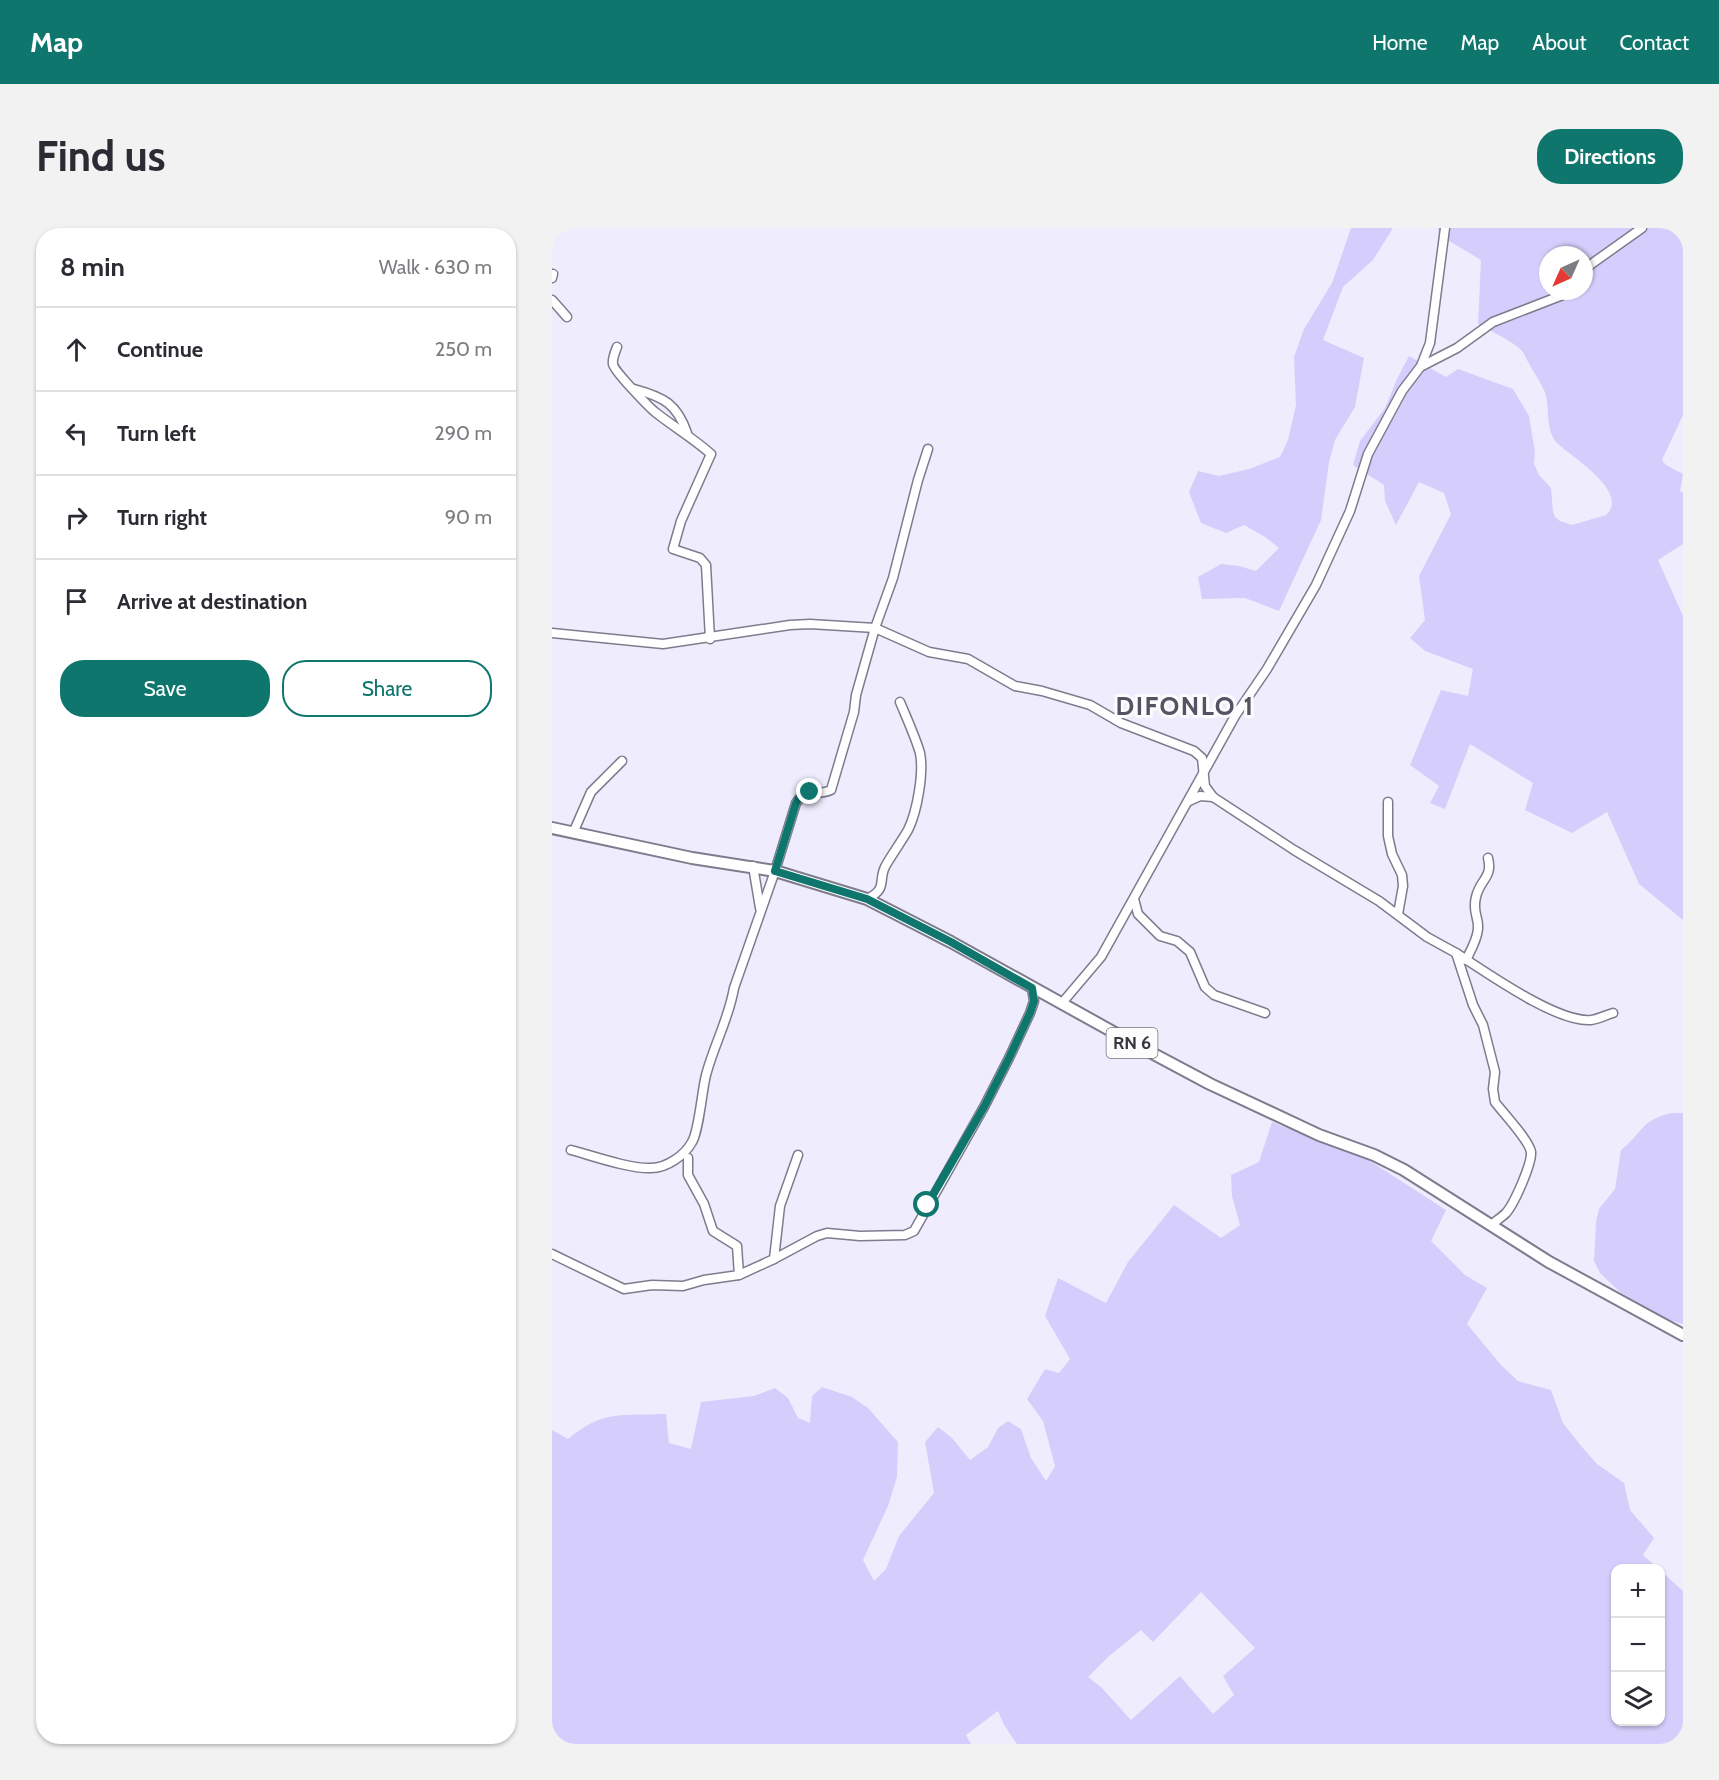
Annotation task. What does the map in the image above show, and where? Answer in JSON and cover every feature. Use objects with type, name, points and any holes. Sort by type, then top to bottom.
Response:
[{"type":"main road","name":"RN 6","points":[[552,828],[692,858],[775,871],[867,899],[951,942],[1210,1084],[1319,1135],[1374,1155],[1404,1170],[1549,1262],[1683,1335]]},
{"type":"street","points":[[1062,1003],[1101,957],[1189,801],[1203,771],[1317,585],[1350,511],[1368,454],[1402,391],[1421,366],[1430,343],[1445,228]]},
{"type":"street","points":[[1593,263],[1642,228]]},
{"type":"street","points":[[552,300],[567,317]]},
{"type":"street","points":[[1421,366],[1457,348],[1493,322],[1550,300]]},
{"type":"street","points":[[617,347],[612,361],[613,368],[654,411],[711,454],[681,521],[673,549],[700,558],[706,565],[710,639]]},
{"type":"street","points":[[633,389],[666,401],[681,416],[687,434]]},
{"type":"street","points":[[571,1150],[608,1161],[651,1168],[675,1159],[693,1141],[708,1068],[796,803],[801,795],[831,790],[875,628],[893,579],[928,449]]},
{"type":"street","points":[[552,633],[663,644],[810,624],[875,628],[929,652],[968,659],[1015,686],[1090,705],[1121,723],[1194,751],[1202,758],[1205,786],[1214,797],[1398,914],[1427,937],[1552,1011],[1591,1020],[1613,1013]]},
{"type":"street","points":[[867,899],[878,892],[883,883],[884,868],[909,828],[920,785],[920,754],[900,702]]},
{"type":"street","points":[[573,833],[591,792],[622,761]]},
{"type":"street","points":[[1189,801],[1200,796],[1214,797]]},
{"type":"street","points":[[1388,802],[1388,836],[1392,854],[1402,875],[1398,914]]},
{"type":"street","points":[[1466,960],[1478,929],[1474,905],[1476,894],[1489,875],[1491,867],[1488,858]]},
{"type":"street","points":[[753,867],[760,911]]},
{"type":"street","points":[[1134,898],[1137,914],[1160,936],[1177,942],[1190,952],[1205,987],[1214,995],[1266,1013]]},
{"type":"street","points":[[1456,953],[1473,1005],[1483,1025],[1495,1072],[1493,1096],[1495,1102],[1531,1151],[1528,1166],[1507,1212],[1491,1225]]},
{"type":"street","points":[[552,1254],[624,1289],[652,1285],[683,1286],[704,1280],[739,1275],[827,1233],[882,1236],[905,1235],[914,1231],[1004,1068],[1030,1013],[1034,1001],[1032,988]]},
{"type":"street","points":[[774,1259],[780,1206],[798,1155]]},
{"type":"street","points":[[688,1158],[688,1175],[704,1204],[713,1231],[737,1246],[739,1275]]},
{"type":"shaded area","points":[[1351,228],[1393,228],[1373,260],[1343,287],[1323,340],[1364,358],[1355,407],[1335,440],[1329,462],[1321,520],[1279,611],[1245,598],[1202,599],[1198,577],[1221,564],[1256,571],[1279,548],[1244,525],[1226,533],[1201,523],[1189,492],[1198,471],[1219,476],[1249,469],[1280,457],[1288,440],[1296,405],[1294,357],[1304,329],[1332,283]]},
{"type":"shaded area","points":[[1438,228],[1683,228],[1683,415],[1662,460],[1666,465],[1683,474],[1680,491],[1683,493],[1683,544],[1658,560],[1683,616],[1683,920],[1639,884],[1607,812],[1572,833],[1525,810],[1533,783],[1470,744],[1445,809],[1430,803],[1439,786],[1410,765],[1441,690],[1468,696],[1473,669],[1425,651],[1410,638],[1425,620],[1419,576],[1451,514],[1444,493],[1419,482],[1396,525],[1385,501],[1384,485],[1353,465],[1360,441],[1385,408],[1409,356],[1446,377],[1458,369],[1513,389],[1529,416],[1535,452],[1534,464],[1539,475],[1551,488],[1553,512],[1560,521],[1572,525],[1606,515],[1612,506],[1611,496],[1596,475],[1557,443],[1553,437],[1550,431],[1544,390],[1522,352],[1517,346],[1478,324],[1481,260],[1439,235]]},
{"type":"shaded area","points":[[1671,1113],[1683,1113],[1683,1324],[1665,1319],[1620,1292],[1600,1273],[1594,1261],[1599,1209],[1615,1189],[1621,1150],[1647,1124]]},
{"type":"shaded area","points":[[1272,1122],[1367,1159],[1446,1210],[1431,1241],[1465,1275],[1487,1288],[1467,1324],[1501,1365],[1518,1381],[1551,1390],[1563,1423],[1597,1464],[1624,1483],[1630,1510],[1654,1538],[1643,1555],[1653,1564],[1611,1564],[1611,1726],[1665,1726],[1665,1575],[1683,1591],[1683,1744],[1017,1744],[998,1711],[966,1735],[971,1744],[552,1744],[552,1430],[568,1439],[581,1429],[603,1418],[666,1414],[669,1443],[691,1449],[701,1402],[754,1396],[775,1388],[788,1398],[798,1418],[810,1423],[812,1396],[822,1387],[852,1397],[868,1408],[898,1442],[897,1477],[888,1506],[863,1560],[874,1581],[886,1569],[899,1536],[934,1493],[925,1442],[938,1427],[952,1438],[970,1460],[988,1447],[998,1428],[1008,1421],[1021,1429],[1031,1458],[1046,1481],[1055,1466],[1043,1421],[1027,1399],[1045,1369],[1059,1373],[1070,1359],[1045,1316],[1058,1278],[1106,1303],[1128,1262],[1174,1205],[1221,1238],[1240,1225],[1232,1196],[1231,1175],[1259,1162]],"holes":[[[1201,1592],[1255,1648],[1223,1676],[1234,1695],[1213,1714],[1180,1676],[1131,1720],[1101,1687],[1088,1677],[1141,1630],[1153,1642]]]},
{"type":"district","name":"DIFONLO 1","points":[[1185,706]]},
{"type":"route","points":[[810,792],[801,795],[796,803],[775,871],[867,899],[951,942],[1032,988],[1034,1001],[1009,1058],[984,1107],[927,1205]]}]
